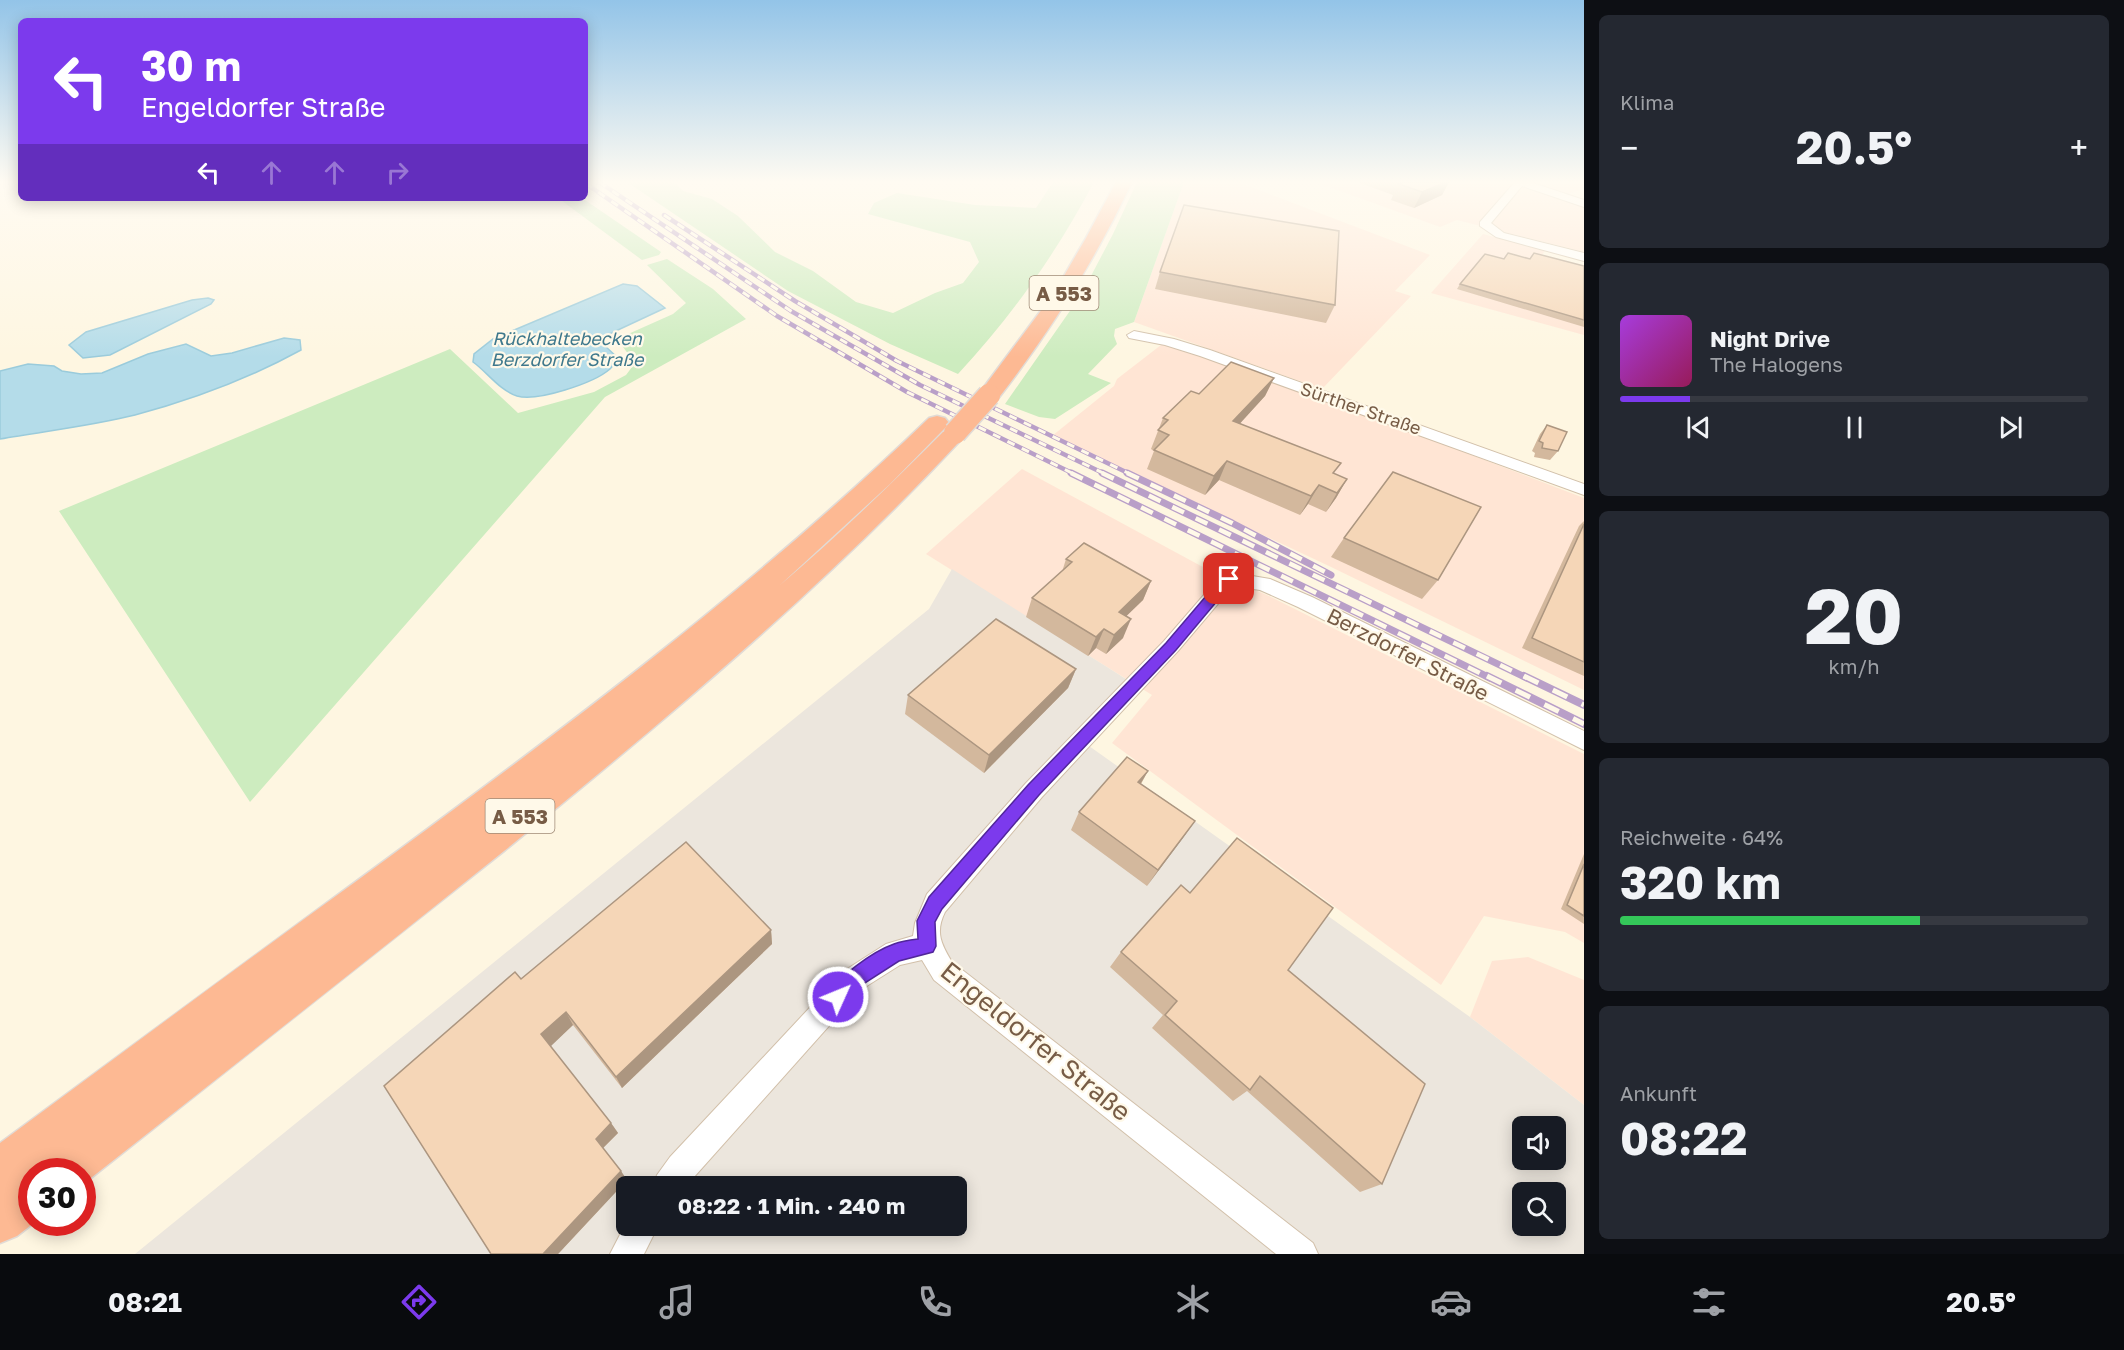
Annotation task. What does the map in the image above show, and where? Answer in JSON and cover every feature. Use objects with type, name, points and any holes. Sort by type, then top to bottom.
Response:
[{"type":"highway","name":"A 553","points":[[980,390],[1076,241]]},
{"type":"highway","name":"A 553","points":[[79,1158],[484,844],[700,671],[844,545],[1061,298],[1095,241]]},
{"type":"highway","name":"A 553","points":[[0,1172],[503,793],[658,672],[946,428]]},
{"type":"highway","points":[[0,1219],[18,1206]]},
{"type":"street","points":[[1525,241],[1584,257]]},
{"type":"street","name":"Sürther Straße","points":[[1134,335],[1161,340],[1406,423],[1584,490]]},
{"type":"street","name":"Berzdorfer Straße","points":[[1229,579],[1263,584],[1305,602],[1584,741]]},
{"type":"street","name":"Engeldorfer Straße","points":[[1229,579],[1171,646],[1034,790],[936,903],[926,921],[927,946],[943,971],[1302,1254]]},
{"type":"street","points":[[675,1176],[853,980],[895,953],[927,946]]},
{"type":"street","points":[[626,1254],[636,1236]]},
{"type":"shaded area","points":[[1163,241],[1392,241],[1430,255],[1395,291],[1411,296],[1322,389],[1134,322]]},
{"type":"shaded area","points":[[1477,241],[1507,241],[1545,251],[1538,260],[1584,273],[1584,335],[1431,293]]},
{"type":"shaded area","points":[[1538,241],[1584,241],[1584,252]]},
{"type":"shaded area","points":[[1161,345],[1171,345],[1584,498],[1584,690],[1329,566],[1052,436],[1114,386],[1117,379]]},
{"type":"shaded area","points":[[1022,469],[1201,566],[1269,596],[1584,754],[1584,943],[1565,932],[1484,916],[1441,985],[1112,743],[1152,695],[926,554]]},
{"type":"shaded area","points":[[952,569],[1126,679],[1075,736],[1470,1017],[1584,1105],[1584,1254],[135,1254],[929,609]]},
{"type":"shaded area","points":[[1528,957],[1584,980],[1584,1105],[1470,1017],[1492,961]]},
{"type":"green space","points":[[616,241],[644,241],[661,252],[659,255],[642,260]]},
{"type":"green space","points":[[713,241],[763,241],[775,252],[813,271],[856,302],[893,313],[935,293],[963,283],[979,262],[970,242],[965,241],[1060,241],[1015,306],[958,374],[890,344],[788,291]]},
{"type":"green space","points":[[1110,241],[1163,241],[1134,322],[1115,329],[1114,336],[1117,344],[1088,374],[1111,383],[1055,419],[1039,417],[1005,404],[1081,295]]},
{"type":"green space","points":[[667,259],[713,289],[746,319],[605,397],[250,802],[59,511],[450,349],[518,413],[594,392],[626,375],[635,363],[617,339],[673,314],[686,303],[647,265]]},
{"type":"water","name":"Rückhaltebecken Berzdorfer Straße","points":[[623,284],[637,286],[665,308],[605,336],[605,346],[618,358],[610,369],[592,380],[551,394],[517,396],[504,390],[473,362],[474,354],[493,339]]},
{"type":"water","points":[[208,298],[214,300],[211,304],[110,355],[83,358],[69,345],[86,332],[192,300]]},
{"type":"water","points":[[284,338],[300,340],[301,350],[241,379],[199,395],[118,419],[0,439],[0,371],[28,364],[54,366],[62,371],[81,374],[102,373],[148,354],[186,344],[211,356],[232,353]]},
{"type":"building","points":[[1171,241],[1338,241],[1335,305],[1160,272]]},
{"type":"building","points":[[1508,253],[1530,259],[1534,253],[1584,266],[1584,320],[1460,284],[1485,254],[1504,259]]},
{"type":"building","points":[[1231,362],[1274,378],[1233,421],[1341,463],[1333,473],[1347,479],[1337,493],[1319,485],[1311,496],[1227,461],[1214,476],[1154,450],[1169,435],[1158,430],[1168,420],[1163,418],[1191,391],[1199,394]]},
{"type":"building","points":[[1547,425],[1567,432],[1558,451],[1542,448],[1543,443],[1539,441]]},
{"type":"building","points":[[1393,472],[1481,507],[1438,580],[1344,538]]},
{"type":"building","points":[[1584,524],[1584,662],[1532,638]]},
{"type":"building","points":[[1084,543],[1151,581],[1119,612],[1131,619],[1114,635],[1104,629],[1096,637],[1032,598],[1072,562],[1066,559]]},
{"type":"building","points":[[996,619],[1076,669],[989,755],[908,695]]},
{"type":"building","points":[[1127,757],[1148,771],[1138,782],[1195,821],[1158,870],[1079,812]]},
{"type":"building","points":[[1237,838],[1333,908],[1288,970],[1425,1084],[1382,1184],[1260,1076],[1250,1090],[1165,1015],[1177,1001],[1121,952],[1181,885],[1190,893]]},
{"type":"building","points":[[686,842],[771,930],[616,1077],[566,1012],[541,1034],[611,1123],[596,1139],[621,1171],[543,1254],[491,1254],[384,1086],[515,972],[521,979]]},
{"type":"building","points":[[1584,864],[1584,916],[1567,905]]},
{"type":"railway","points":[[668,241],[777,316],[907,392],[1074,474]]},
{"type":"railway","points":[[686,241],[791,311],[920,385],[1105,474]]},
{"type":"railway","points":[[703,241],[795,301],[897,361],[1130,474]]},
{"type":"railway","points":[[1071,473],[1490,678]]},
{"type":"railway","points":[[1102,473],[1527,678]]},
{"type":"railway","points":[[1127,473],[1232,523],[1331,575]]},
{"type":"railway","points":[[1487,676],[1584,724]]},
{"type":"railway","points":[[1524,676],[1584,705]]},
{"type":"route","points":[[838,997],[853,980],[895,953],[927,946],[926,921],[936,903],[1034,790],[1171,646],[1229,579]]}]
